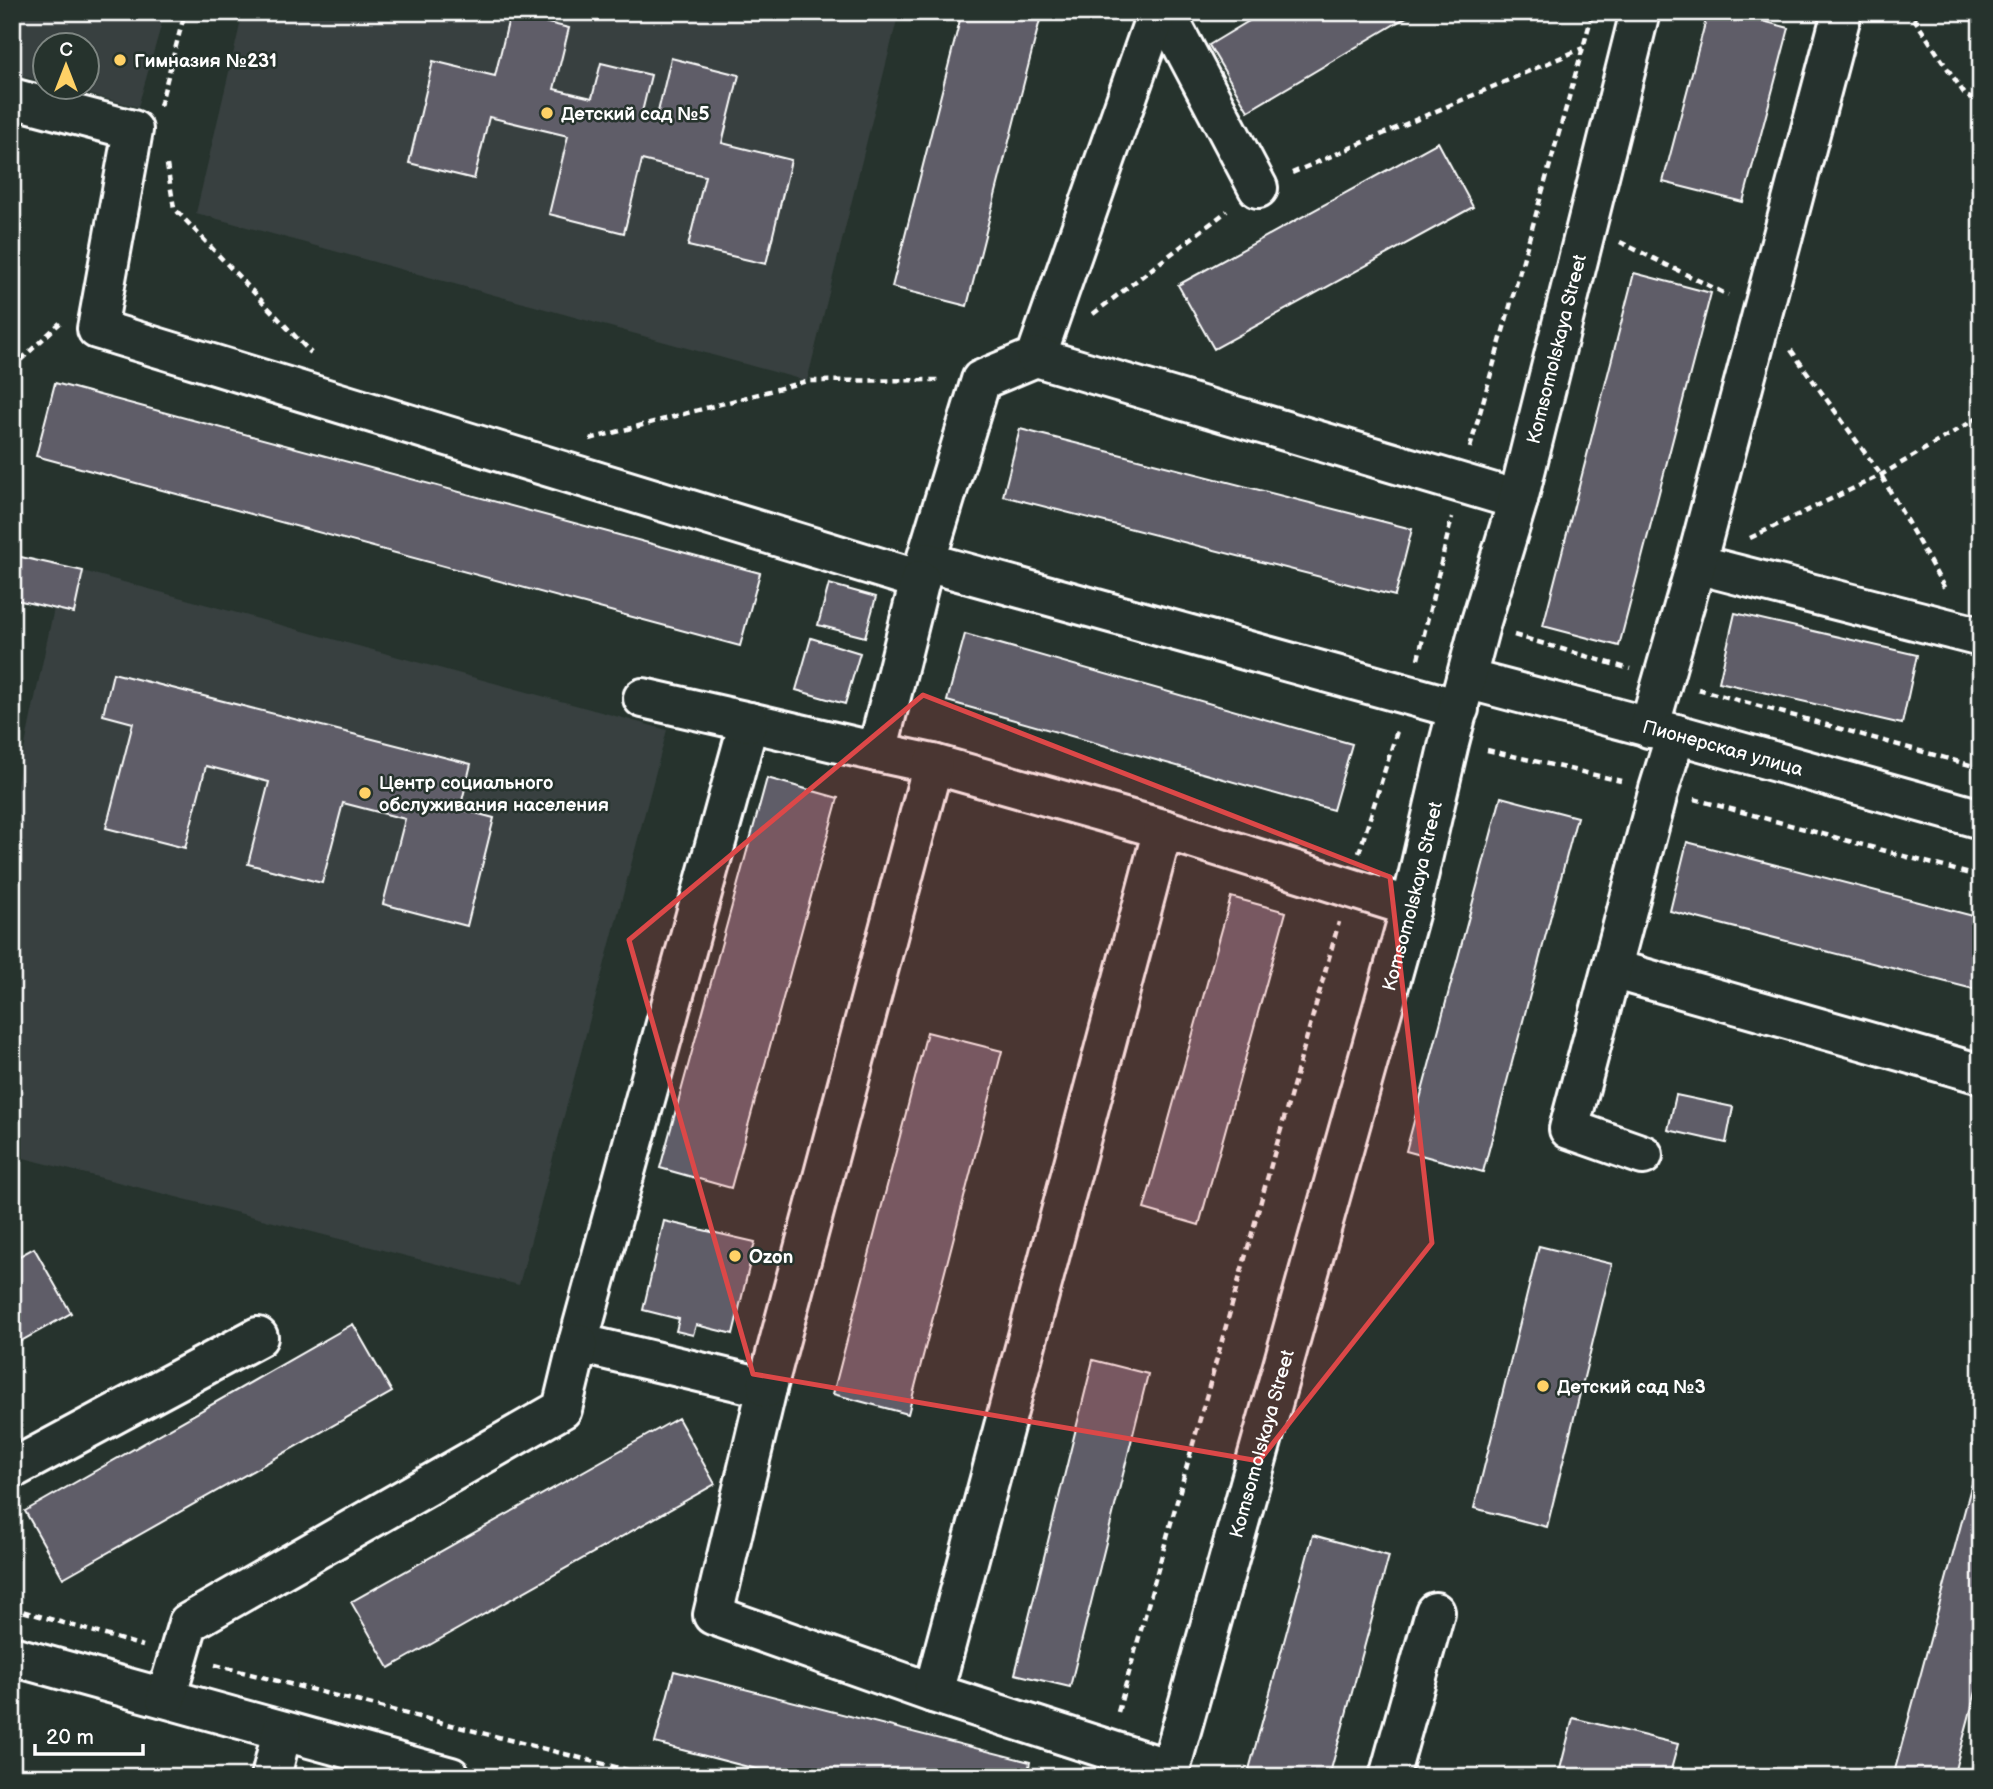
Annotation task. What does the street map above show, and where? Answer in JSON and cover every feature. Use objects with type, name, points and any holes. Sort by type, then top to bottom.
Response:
[{"type":"street","points":[[1036,357],[1157,12]]},
{"type":"street","points":[[1165,12],[1258,188]]},
{"type":"street","name":"Komsomolskaya Street","points":[[1168,1773],[1411,907],[1462,694],[1518,499],[1640,12]]},
{"type":"street","points":[[1643,1155],[1569,1129],[1659,789],[1663,679],[1842,12]]},
{"type":"street","points":[[12,98],[133,130]]},
{"type":"street","name":"Пионерская улица","points":[[133,130],[97,329],[923,571],[1462,694],[1662,731],[1981,819]]},
{"type":"street","points":[[877,752],[923,571],[981,380],[1036,357],[1518,499]]},
{"type":"street","points":[[1696,564],[1975,636]]},
{"type":"street","points":[[643,698],[933,764],[1163,829],[1411,907]]},
{"type":"street","points":[[166,1698],[188,1623],[562,1409],[749,722]]},
{"type":"street","points":[[933,764],[767,1388],[713,1615],[1168,1773]]},
{"type":"street","points":[[933,1693],[1163,829]]},
{"type":"street","points":[[1612,969],[1981,1074]]},
{"type":"street","points":[[12,1469],[258,1337]]},
{"type":"street","points":[[578,1343],[767,1388]]},
{"type":"street","points":[[1389,1777],[1435,1612]]},
{"type":"street","points":[[12,1656],[452,1777]]},
{"type":"street","points":[[271,1777],[282,1731]]},
{"type":"path","points":[[133,130],[150,132],[159,112],[185,12]]},
{"type":"path","points":[[1903,12],[1911,15],[1966,96],[1981,102]]},
{"type":"path","points":[[1092,314],[1258,188],[1583,47]]},
{"type":"path","points":[[165,153],[174,208],[318,361]]},
{"type":"path","points":[[1616,240],[1763,312],[1881,475],[1975,636]]},
{"type":"path","points":[[584,441],[807,381],[981,380]]},
{"type":"path","points":[[1696,564],[1881,475],[1981,416]]},
{"type":"path","points":[[1511,634],[1981,768]]},
{"type":"path","points":[[1498,753],[1659,789],[1981,877]]},
{"type":"path","points":[[12,1608],[178,1656],[654,1777]]},
{"type":"highlighted area","points":[[923,695],[1390,877],[1432,1243],[1259,1461],[753,1374],[629,940]]},
{"type":"shaded area","name":"Гимназия №231","points":[[12,12],[165,12],[138,107],[102,98],[102,32],[32,32],[32,79],[12,74]]},
{"type":"shaded area","name":"Детский сад №5","points":[[243,12],[899,12],[807,381],[196,213]]},
{"type":"shaded area","points":[[83,571],[667,730],[519,1285],[12,1155],[12,807],[54,608]]},
{"type":"building","points":[[962,12],[1042,12],[967,306],[892,287]]},
{"type":"building","points":[[1264,12],[1415,12],[1248,111],[1209,45]]},
{"type":"building","points":[[1708,12],[1729,12],[1789,28],[1743,202],[1663,182]]},
{"type":"building","points":[[510,14],[569,28],[554,89],[592,98],[601,63],[651,75],[642,112],[657,116],[671,58],[739,75],[722,143],[791,160],[766,264],[688,246],[705,176],[642,160],[624,233],[549,214],[568,136],[489,117],[474,179],[409,163],[433,61],[495,76]]},
{"type":"building","points":[[1438,142],[1473,207],[1214,349],[1178,285]]},
{"type":"building","points":[[1634,273],[1711,293],[1619,646],[1543,626]]},
{"type":"building","points":[[55,383],[760,573],[740,646],[36,456]]},
{"type":"building","points":[[1020,429],[1412,529],[1395,596],[1003,496]]},
{"type":"building","points":[[12,555],[83,571],[74,613],[12,599]]},
{"type":"building","points":[[829,584],[876,597],[865,637],[818,625]]},
{"type":"building","points":[[1735,613],[1917,655],[1902,724],[1719,682]]},
{"type":"building","points":[[965,634],[1352,744],[1333,810],[947,701]]},
{"type":"building","points":[[811,638],[860,653],[845,704],[796,690]]},
{"type":"building","name":"Центр социального обслуживания населения","points":[[113,673],[471,764],[460,809],[494,818],[467,926],[383,904],[405,819],[343,803],[322,883],[248,864],[269,782],[206,766],[185,848],[106,828],[133,723],[103,715]]},
{"type":"building","points":[[767,778],[838,798],[731,1188],[660,1168]]},
{"type":"building","points":[[1501,797],[1577,817],[1483,1172],[1406,1151]]},
{"type":"building","points":[[1687,842],[1981,918],[1981,991],[1670,911]]},
{"type":"building","points":[[1231,897],[1286,912],[1199,1225],[1144,1209]]},
{"type":"building","points":[[927,1032],[1002,1051],[908,1414],[833,1394]]},
{"type":"building","points":[[1676,1095],[1733,1107],[1726,1143],[1668,1130]]},
{"type":"building","points":[[664,1221],[755,1242],[733,1334],[696,1325],[693,1335],[676,1331],[679,1319],[643,1310]]},
{"type":"building","name":"Детский сад №3","points":[[1539,1246],[1612,1264],[1547,1527],[1474,1508]]},
{"type":"building","points":[[34,1248],[71,1313],[12,1346],[12,1260]]},
{"type":"building","points":[[353,1324],[392,1392],[63,1578],[25,1511]]},
{"type":"building","points":[[1093,1360],[1148,1374],[1070,1687],[1015,1674]]},
{"type":"building","points":[[678,1418],[715,1484],[389,1668],[351,1602]]},
{"type":"building","points":[[1981,1450],[1981,1673],[1953,1777],[1893,1777]]},
{"type":"building","points":[[1313,1535],[1389,1556],[1329,1777],[1247,1777]]},
{"type":"building","points":[[674,1671],[1030,1762],[1027,1777],[787,1777],[655,1743]]},
{"type":"building","points":[[1573,1718],[1678,1744],[1669,1777],[1558,1777]]},
{"type":"place","name":"Гимназия №231","points":[[120,60]]},
{"type":"place","name":"Детский сад №5","points":[[547,113]]},
{"type":"place","name":"Центр социального обслуживания населения","points":[[365,793]]},
{"type":"place","name":"Ozon","points":[[735,1256]]},
{"type":"place","name":"Детский сад №3","points":[[1543,1386]]}]
